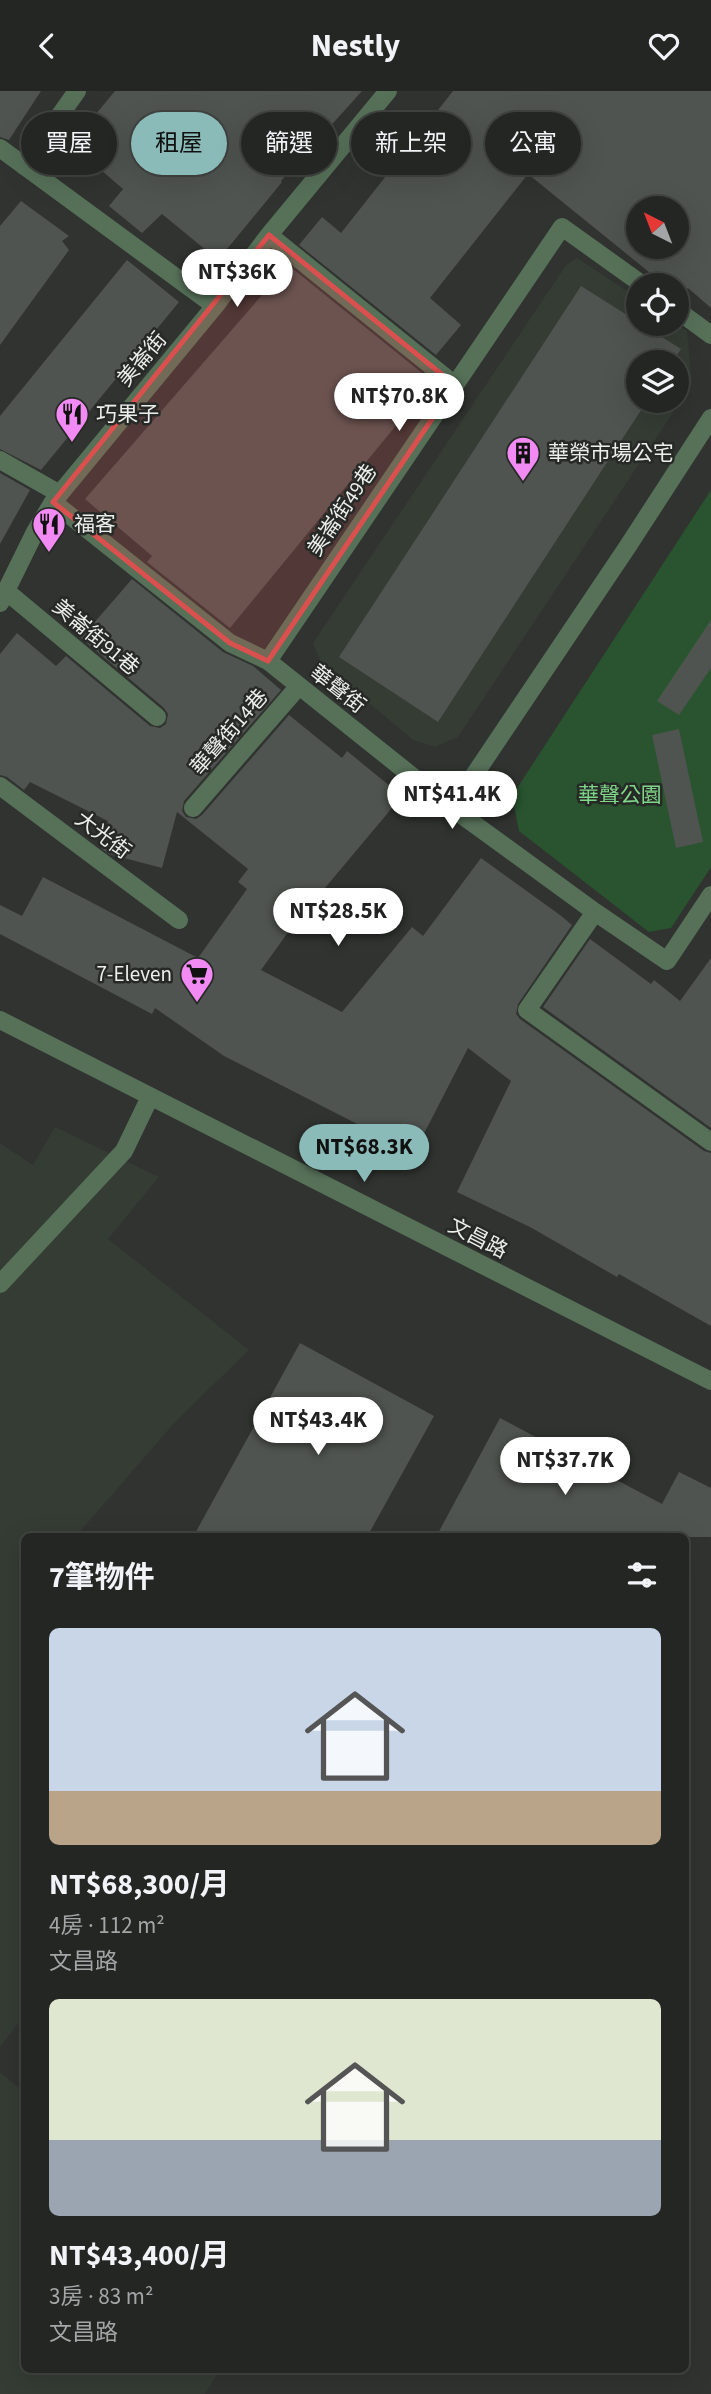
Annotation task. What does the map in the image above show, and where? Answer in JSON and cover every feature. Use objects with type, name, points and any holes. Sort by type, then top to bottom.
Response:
[{"type":"street","points":[[62,112],[77,91]]},
{"type":"street","name":"美崙街","points":[[3,597],[35,532],[57,498],[388,91]]},
{"type":"street","points":[[0,148],[21,164]]},
{"type":"street","points":[[36,175],[215,306]]},
{"type":"street","name":"美崙街49巷","points":[[268,661],[562,227],[626,273]]},
{"type":"street","points":[[269,235],[455,385]]},
{"type":"street","points":[[689,319],[711,335]]},
{"type":"street","points":[[452,808],[628,547],[711,418]]},
{"type":"street","name":"華聲街","points":[[0,460],[57,498],[230,643],[268,661],[452,808],[667,961],[711,895]]},
{"type":"street","name":"美崙街91巷","points":[[3,597],[157,717]]},
{"type":"street","name":"華聲街14巷","points":[[193,808],[299,686]]},
{"type":"street","name":"大光街","points":[[0,786],[179,920]]},
{"type":"street","points":[[595,912],[527,1010],[711,1142]]},
{"type":"street","name":"文昌路","points":[[0,1020],[711,1381]]},
{"type":"street","points":[[0,1284],[124,1151],[150,1097]]},
{"type":"highlighted area","points":[[269,235],[455,385],[268,661],[230,643],[53,502]]},
{"type":"shaded area","name":"華榮市場公宅","points":[[577,258],[626,290],[626,336],[687,336],[689,350],[626,350],[626,413],[673,413],[458,737],[435,747],[413,740],[321,663],[313,643],[566,265]]},
{"type":"shaded area","name":"華榮市場公宅","points":[[689,352],[692,384],[689,389]]},
{"type":"shaded area","points":[[55,1127],[159,1177],[108,1239],[249,1350],[177,1420],[79,1533],[21,1533],[21,2020],[0,2047],[0,1143],[33,1165]]},
{"type":"shaded area","points":[[0,2072],[21,2090],[21,2373],[218,2373],[205,2394],[0,2394]]},
{"type":"green space","name":"華聲公園","points":[[711,490],[711,867],[671,928],[649,932],[519,831],[512,796]]},
{"type":"building","points":[[0,91],[41,91],[27,112],[21,112],[21,122],[9,140],[0,137]]},
{"type":"building","points":[[115,91],[362,91],[337,119],[337,112],[241,112],[241,175],[286,175],[218,260],[162,214],[142,233],[109,206],[123,189],[107,175],[117,175],[117,112],[98,112]]},
{"type":"building","points":[[453,91],[711,91],[711,308],[689,289],[689,273],[650,273],[633,259],[690,259],[690,196],[626,196],[626,253],[529,175],[581,175],[581,112],[485,112],[485,175],[527,175],[430,298],[461,325],[436,355],[299,245],[322,217],[341,233],[387,175],[471,175],[471,112],[436,112]]},
{"type":"building","points":[[21,201],[69,236],[62,241],[69,250],[0,345],[0,226]]},
{"type":"building","points":[[127,260],[179,302],[41,470],[0,449],[0,416]]},
{"type":"building","points":[[288,265],[422,373],[419,376],[430,384],[230,628],[147,562],[152,556],[85,499]]},
{"type":"building","name":"華榮市場公宅","points":[[581,286],[626,314],[626,336],[660,336],[681,349],[626,350],[626,413],[639,413],[438,722],[339,657]]},
{"type":"building","points":[[0,473],[30,490],[0,544]]},
{"type":"building","points":[[132,579],[223,652],[253,666],[281,690],[184,801],[182,811],[186,817],[196,819],[202,815],[289,715],[342,758],[347,751],[402,796],[289,931],[261,970],[342,1012],[412,927],[423,936],[481,858],[560,915],[572,925],[518,1004],[516,1014],[704,1151],[711,1153],[711,1326],[619,1274],[617,1277],[530,1227],[457,1192],[511,1081],[468,1048],[414,1153],[224,1056],[155,1008],[152,1014],[0,934],[0,905],[22,916],[43,877],[198,958],[247,889],[238,882],[248,869],[177,812],[162,868],[109,854],[101,848],[108,821],[30,782],[24,790],[0,775],[0,654],[17,633],[56,666],[66,656],[150,726],[160,728],[166,724],[168,714],[164,708],[81,638]]},
{"type":"building","points":[[711,620],[711,668],[679,715],[657,701]]},
{"type":"building","points":[[679,729],[703,842],[676,848],[652,735]]},
{"type":"building","points":[[590,939],[651,984],[654,980],[680,1001],[711,958],[711,1128],[543,1007]]},
{"type":"building","points":[[300,1343],[434,1416],[369,1533],[195,1533]]},
{"type":"building","points":[[500,1418],[662,1504],[679,1472],[711,1488],[711,1537],[689,1537],[689,1533],[438,1533]]},
{"type":"place","name":"巧果子","points":[[72,444]]},
{"type":"place","name":"華榮市場公宅","points":[[523,483]]},
{"type":"place","name":"福客","points":[[49,554]]},
{"type":"place","name":"7-Eleven","points":[[197,1004]]}]
